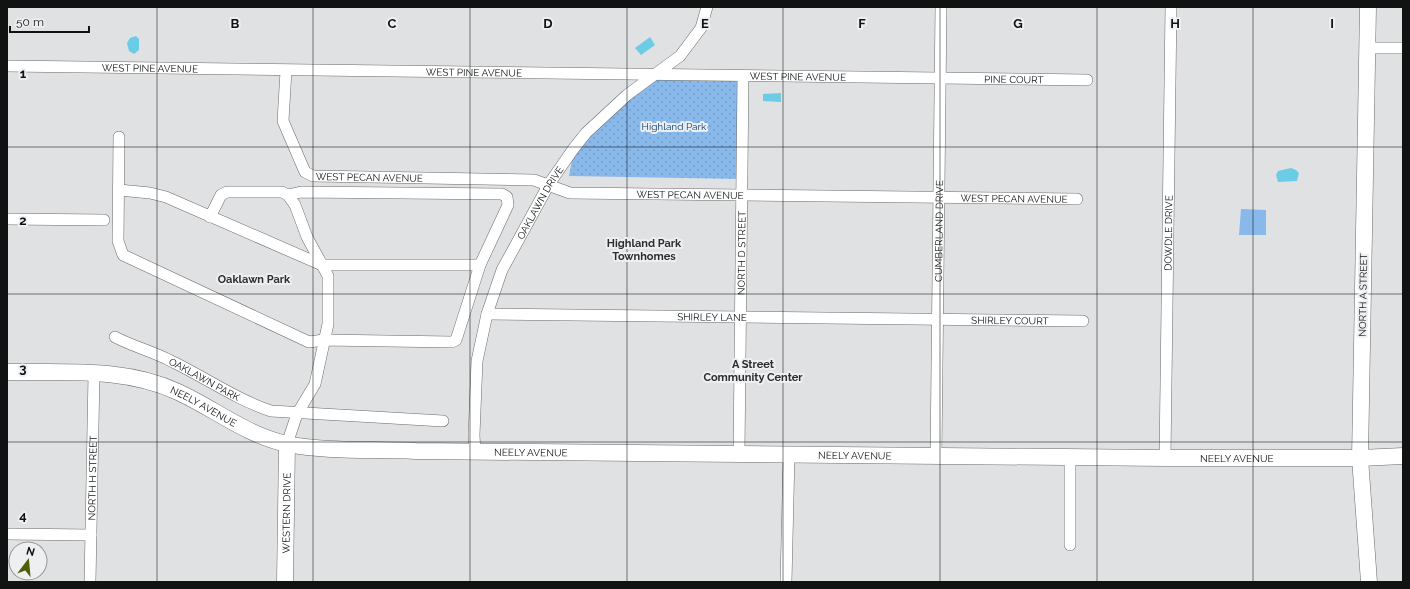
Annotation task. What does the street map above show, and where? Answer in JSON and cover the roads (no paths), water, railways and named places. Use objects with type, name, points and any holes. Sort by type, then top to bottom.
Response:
[{"type":"street","name":"OAKLAWN DRIVE","points":[[475,452],[474,435],[477,361],[487,314],[502,270],[549,184],[586,133],[627,95],[680,56],[701,28],[707,7]]},
{"type":"street","name":"CUMBERLAND DRIVE","points":[[936,456],[941,7]]},
{"type":"street","name":"DOWDLE DRIVE","points":[[1166,458],[1171,7]]},
{"type":"street","name":"NORTH A STREET","points":[[1368,7],[1360,458],[1368,582]]},
{"type":"street","points":[[1367,48],[1403,48]]},
{"type":"street","name":"WEST PINE AVENUE","points":[[7,66],[286,71],[940,78]]},
{"type":"street","name":"WEST PECAN AVENUE","points":[[286,71],[283,121],[307,174],[313,176],[534,180],[549,184],[570,193],[1077,199]]},
{"type":"street","name":"NORTH D STREET","points":[[738,454],[743,76]]},
{"type":"street","name":"PINE COURT","points":[[940,78],[1087,80]]},
{"type":"street","points":[[119,137],[118,241],[123,256],[309,342],[324,340],[452,342],[456,340],[480,265],[508,205],[507,198],[502,194],[301,192],[288,195]]},
{"type":"street","points":[[119,190],[144,192],[166,197],[322,265],[480,265]]},
{"type":"street","points":[[210,217],[221,195],[227,192],[282,192],[288,195],[295,205],[307,237],[328,276],[328,324],[315,384],[296,414],[287,444]]},
{"type":"street","points":[[7,219],[104,220]]},
{"type":"street","name":"SHIRLEY LANE","points":[[487,314],[937,320]]},
{"type":"street","name":"SHIRLEY COURT","points":[[937,320],[1083,322]]},
{"type":"street","name":"OAKLAWN PARK","points":[[115,337],[169,360],[255,406],[271,411],[296,414],[442,420]]},
{"type":"street","name":"NEELY AVENUE","points":[[7,372],[124,375],[152,382],[178,392],[233,424],[287,444],[353,449],[475,452],[1070,458],[1360,458],[1403,456]]},
{"type":"street","name":"NORTH H STREET","points":[[90,582],[94,374]]},
{"type":"street","name":"WESTERN DRIVE","points":[[285,582],[287,444]]},
{"type":"street","points":[[786,582],[789,454]]},
{"type":"street","points":[[1070,458],[1070,544]]},
{"type":"street","points":[[7,534],[91,535]]},
{"type":"district","name":"Highland Park Townhomes","points":[[644,249]]},
{"type":"district","name":"Oaklawn Park","points":[[254,279]]},
{"type":"district","name":"A Street Community Center","points":[[753,370]]},
{"type":"park label","name":"Highland Park","points":[[674,126]]}]
